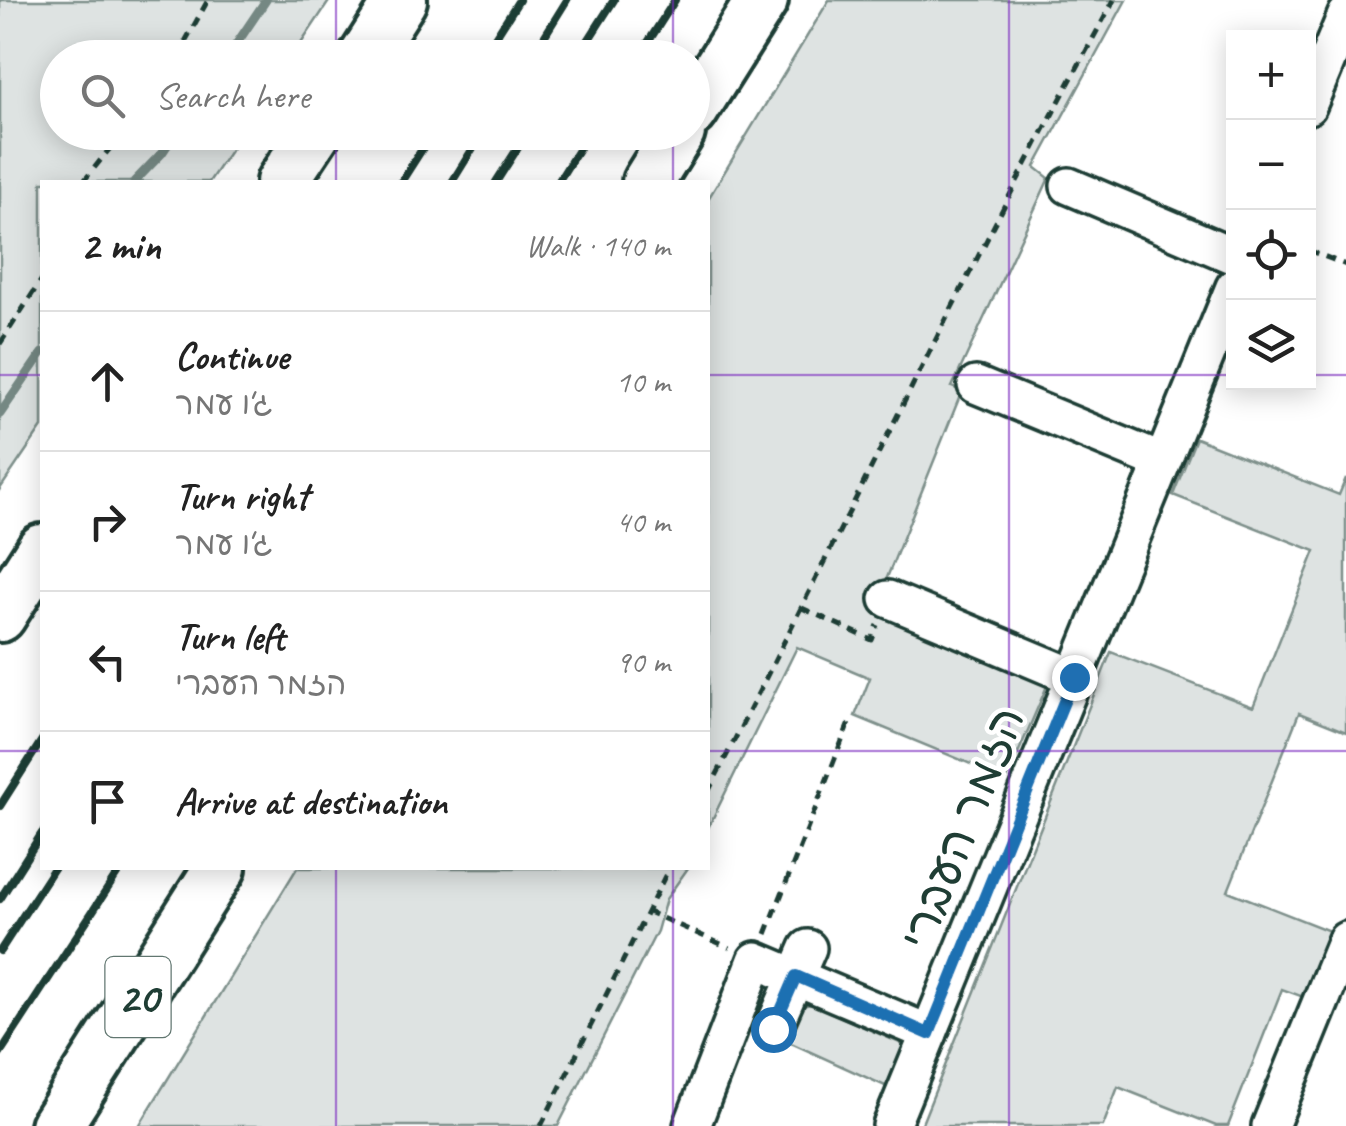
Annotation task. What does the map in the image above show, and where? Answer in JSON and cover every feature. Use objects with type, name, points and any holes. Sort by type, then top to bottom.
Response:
[{"type":"highway","points":[[375,40],[401,0]]},
{"type":"highway","points":[[710,82],[762,0]]},
{"type":"highway","points":[[283,180],[303,150]]},
{"type":"highway","points":[[649,180],[668,150]]},
{"type":"highway","points":[[0,614],[36,561]]},
{"type":"highway","name":"20","points":[[58,1126],[219,870]]},
{"type":"street","points":[[1316,87],[1346,15]]},
{"type":"street","points":[[1070,186],[1226,253]]},
{"type":"street","name":"הזמר העברי","points":[[890,1126],[1229,300]]},
{"type":"street","points":[[976,385],[1160,462]]},
{"type":"street","points":[[888,599],[1074,677]]},
{"type":"street","points":[[1270,1126],[1346,940]]},
{"type":"street","points":[[692,1126],[756,960],[802,962],[929,1034]]},
{"type":"street","points":[[773,1029],[802,962]]},
{"type":"path","points":[[186,40],[208,0]]},
{"type":"path","points":[[710,788],[1023,166],[1114,0]]},
{"type":"path","points":[[85,180],[109,150]]},
{"type":"path","points":[[1316,253],[1346,265]]},
{"type":"path","points":[[0,344],[40,282]]},
{"type":"path","points":[[802,608],[872,640],[888,599]]},
{"type":"path","points":[[646,911],[756,960],[852,718]]},
{"type":"path","points":[[541,1126],[668,870]]},
{"type":"shaded area","points":[[0,0],[330,0],[303,40],[40,40],[40,150],[231,150],[210,180],[40,180],[40,430],[0,489]]},
{"type":"shaded area","points":[[829,0],[1126,0],[1035,167],[1049,178],[952,387],[962,391],[876,605],[1050,679],[1007,779],[855,716],[870,678],[797,647],[710,824],[710,196]]},
{"type":"shaded area","points":[[1196,438],[1339,495],[1346,478],[1346,732],[1299,713],[1228,891],[1332,932],[1306,998],[1282,989],[1228,1126],[1216,1126],[1118,1087],[1103,1126],[921,1126],[1111,652],[1253,707],[1315,551],[1173,495]]},
{"type":"shaded area","points":[[296,870],[687,870],[666,899],[657,931],[558,1126],[139,1126]]},
{"type":"shaded area","points":[[812,1004],[900,1043],[906,1050],[894,1090],[782,1039],[801,1006]]},
{"type":"waterway","points":[[239,40],[266,0]]},
{"type":"waterway","points":[[136,180],[164,150]]},
{"type":"waterway","points":[[0,414],[40,356]]},
{"type":"railway","points":[[493,40],[519,0]]},
{"type":"railway","points":[[542,40],[567,0]]},
{"type":"railway","points":[[588,40],[614,0]]},
{"type":"railway","points":[[649,40],[675,0]]},
{"type":"railway","points":[[402,180],[421,150]]},
{"type":"railway","points":[[453,180],[472,150]]},
{"type":"railway","points":[[497,180],[516,150]]},
{"type":"railway","points":[[559,180],[578,150]]},
{"type":"railway","points":[[0,806],[40,743]]},
{"type":"railway","points":[[0,899],[40,836]]},
{"type":"railway","points":[[0,951],[53,870]]},
{"type":"railway","points":[[0,1053],[120,870]]},
{"type":"route","points":[[773,1029],[796,976],[929,1034],[1074,677]]}]
